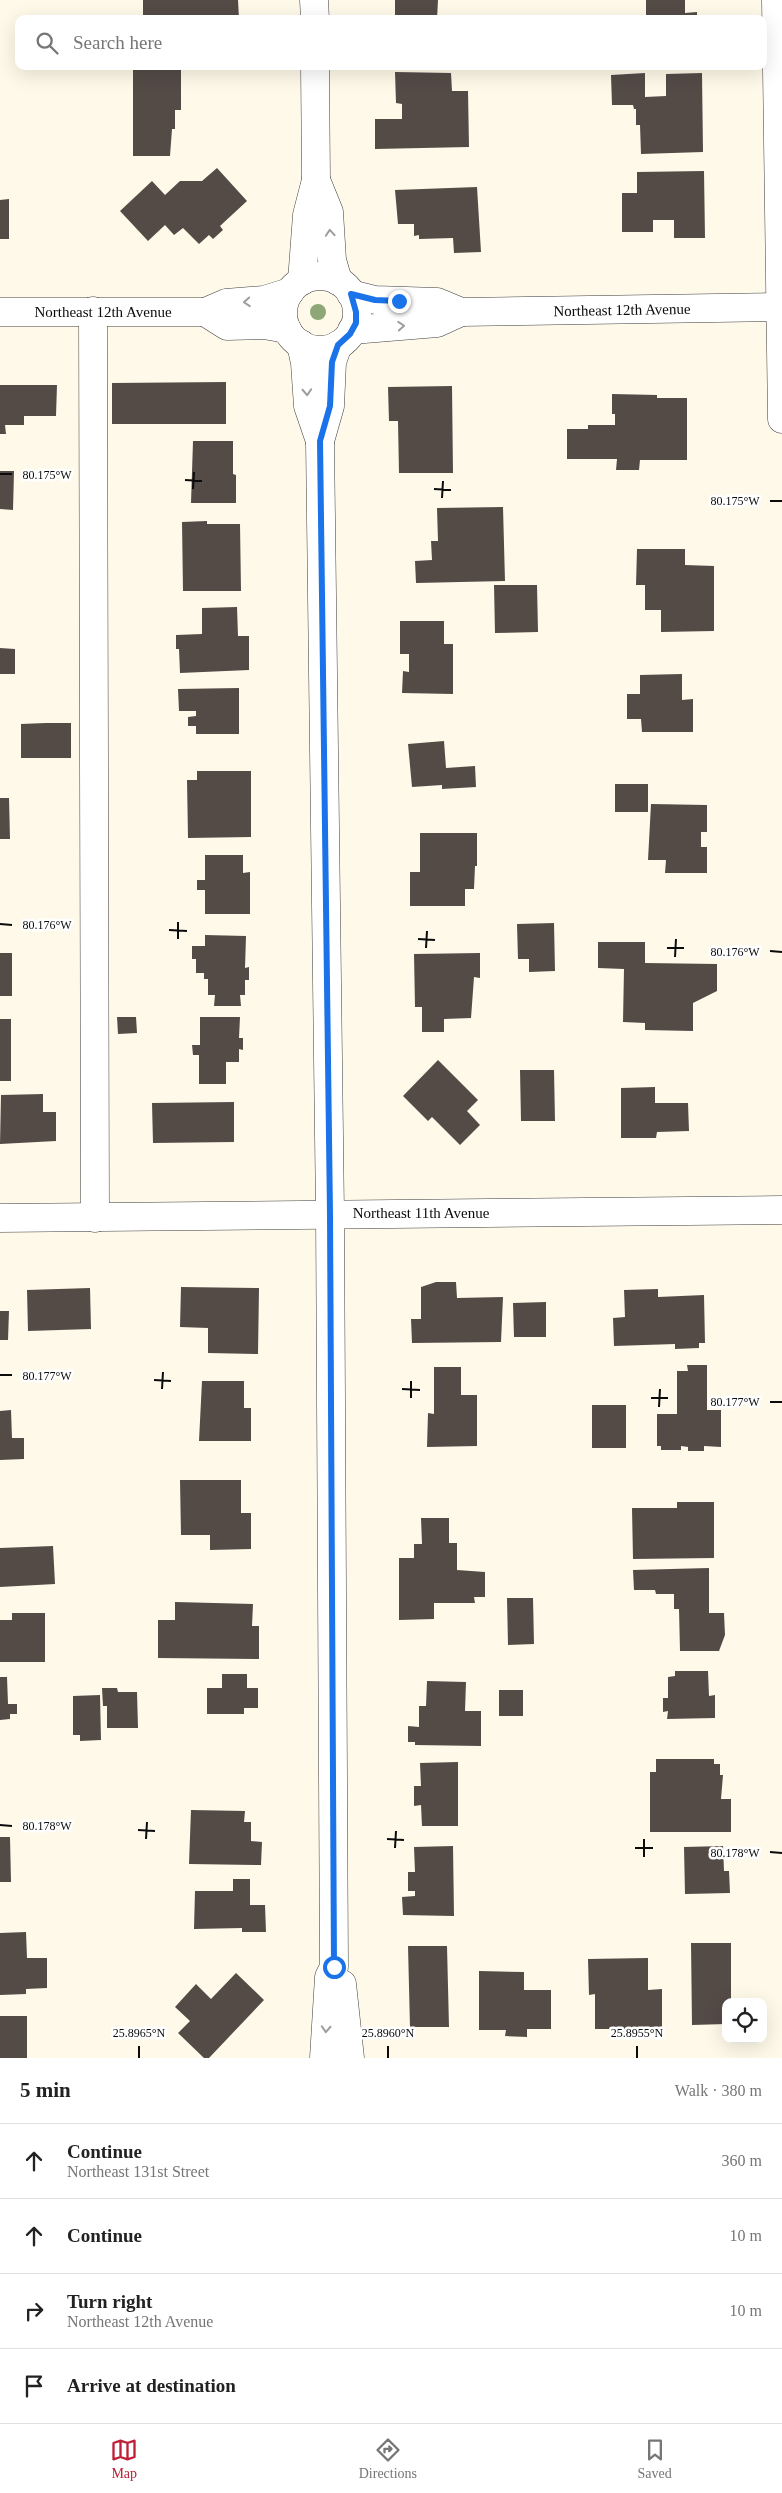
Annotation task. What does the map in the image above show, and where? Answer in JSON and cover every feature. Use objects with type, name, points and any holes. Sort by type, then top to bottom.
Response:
[{"type":"street","points":[[314,0],[314,15]]},
{"type":"street","points":[[776,0],[782,308],[782,419]]},
{"type":"street","points":[[315,70],[316,180],[306,215],[296,287],[283,309],[283,321],[294,337],[305,363],[308,406],[320,441]]},
{"type":"street","points":[[316,180],[329,212],[332,260],[356,312],[332,362],[330,406],[320,441],[330,1214],[334,1967],[329,1977],[324,2058]]},
{"type":"street","points":[[296,287],[317,276],[344,288]]},
{"type":"street","name":"Northeast 12th Avenue","points":[[0,312],[205,312],[226,303],[264,300],[296,287]]},
{"type":"street","name":"Northeast 12th Avenue","points":[[344,288],[375,300],[437,302],[461,312],[782,308]]},
{"type":"street","points":[[93,311],[95,1218]]},
{"type":"street","points":[[205,312],[228,326],[264,325],[294,337],[308,349],[321,350],[345,338]]},
{"type":"street","name":"Northeast 12th Avenue","points":[[345,338],[437,323],[461,312]]},
{"type":"street","name":"Northeast 11th Avenue","points":[[0,1218],[782,1210]]},
{"type":"street","points":[[334,1967],[341,1977],[350,2058]]},
{"type":"building","points":[[143,0],[238,0],[239,15],[143,15]]},
{"type":"building","points":[[395,0],[438,0],[437,15],[395,15]]},
{"type":"building","points":[[646,0],[685,0],[685,13],[697,12],[697,15],[646,15]]},
{"type":"building","points":[[133,70],[181,70],[181,110],[175,110],[175,129],[172,129],[170,156],[133,156]]},
{"type":"building","points":[[395,72],[451,73],[452,91],[468,91],[469,147],[375,149],[375,119],[402,119],[402,104],[396,103]]},
{"type":"building","points":[[645,73],[645,97],[666,96],[666,74],[702,73],[703,152],[641,154],[640,125],[636,125],[636,109],[634,109],[633,105],[612,105],[611,75]]},
{"type":"building","points":[[217,168],[247,201],[220,226],[223,230],[213,239],[209,235],[199,244],[183,228],[174,235],[165,225],[148,241],[120,211],[152,181],[165,195],[180,181],[202,181]]},
{"type":"building","points":[[704,171],[705,238],[674,238],[674,220],[653,220],[653,232],[622,232],[622,193],[637,193],[637,172]]},
{"type":"building","points":[[477,187],[481,252],[454,253],[453,238],[419,239],[419,235],[414,236],[414,224],[398,224],[395,190]]},
{"type":"building","points":[[9,199],[9,239],[0,239],[0,200]]},
{"type":"building","points":[[226,382],[226,424],[112,424],[112,383]]},
{"type":"building","points":[[0,385],[57,385],[56,416],[24,416],[24,425],[5,425],[6,434],[0,434]]},
{"type":"building","points":[[452,386],[453,473],[399,473],[398,421],[389,421],[388,387]]},
{"type":"building","points":[[612,394],[657,395],[657,398],[687,398],[687,460],[640,460],[639,470],[616,470],[617,459],[567,459],[567,429],[588,429],[588,425],[615,425],[615,414],[612,414]]},
{"type":"building","points":[[193,441],[233,441],[233,474],[236,475],[236,503],[191,503]]},
{"type":"building","points":[[0,471],[14,471],[13,510],[0,509]]},
{"type":"building","points":[[503,507],[505,581],[416,583],[415,561],[432,560],[431,541],[438,541],[437,508]]},
{"type":"building","points":[[207,521],[207,524],[240,524],[241,591],[183,591],[182,522]]},
{"type":"building","points":[[637,549],[685,549],[685,565],[714,566],[714,631],[661,632],[661,610],[645,610],[645,585],[636,585]]},
{"type":"building","points":[[494,585],[537,585],[538,632],[495,633]]},
{"type":"building","points":[[237,607],[238,636],[249,636],[249,670],[180,673],[179,649],[176,649],[176,635],[202,634],[202,608]]},
{"type":"building","points":[[400,621],[444,621],[444,644],[453,644],[453,694],[402,693],[403,671],[409,672],[409,654],[400,654]]},
{"type":"building","points":[[0,648],[15,649],[15,674],[0,674]]},
{"type":"building","points":[[682,674],[682,700],[693,699],[693,732],[642,732],[641,719],[627,719],[627,694],[640,694],[640,675]]},
{"type":"building","points":[[239,688],[239,734],[196,734],[196,726],[188,726],[188,717],[196,716],[196,711],[179,711],[178,689]]},
{"type":"building","points":[[71,723],[71,758],[21,758],[21,724]]},
{"type":"building","points":[[444,741],[446,768],[475,766],[476,787],[442,789],[442,785],[412,787],[408,744]]},
{"type":"building","points":[[197,771],[251,771],[251,837],[188,838],[187,780],[197,780]]},
{"type":"building","points":[[615,784],[648,784],[648,812],[615,812]]},
{"type":"building","points":[[0,798],[9,798],[10,839],[0,839]]},
{"type":"building","points":[[651,804],[707,805],[707,832],[701,832],[701,847],[707,847],[707,873],[665,873],[666,860],[648,860]]},
{"type":"building","points":[[420,833],[477,833],[477,866],[475,866],[474,889],[465,889],[465,906],[410,906],[410,872],[420,872]]},
{"type":"building","points":[[205,855],[243,855],[243,873],[250,872],[250,914],[205,914],[205,890],[197,890],[197,880],[205,880]]},
{"type":"building","points":[[554,923],[555,971],[529,972],[529,959],[518,959],[517,924]]},
{"type":"building","points":[[205,935],[246,936],[245,968],[249,967],[249,980],[245,980],[245,995],[240,995],[241,1006],[214,1006],[215,995],[208,995],[208,979],[204,979],[204,973],[196,973],[196,959],[192,959],[192,946],[205,946]]},
{"type":"building","points":[[598,942],[645,942],[645,963],[717,964],[717,991],[693,1003],[693,1031],[645,1030],[645,1023],[623,1022],[624,969],[598,968]]},
{"type":"building","points":[[0,953],[12,953],[12,996],[0,996]]},
{"type":"building","points":[[480,953],[480,978],[474,977],[471,1018],[444,1019],[444,1032],[422,1032],[422,1007],[415,1007],[414,954]]},
{"type":"building","points":[[117,1017],[136,1017],[137,1033],[118,1034]]},
{"type":"building","points":[[200,1017],[240,1017],[239,1038],[243,1038],[243,1050],[239,1049],[239,1062],[226,1062],[226,1084],[199,1084],[199,1055],[193,1055],[192,1045],[200,1045]]},
{"type":"building","points":[[0,1019],[11,1019],[11,1081],[0,1081]]},
{"type":"building","points":[[438,1060],[478,1100],[467,1111],[480,1125],[460,1145],[432,1117],[428,1121],[403,1096]]},
{"type":"building","points":[[520,1070],[554,1070],[555,1121],[521,1121]]},
{"type":"building","points":[[655,1087],[655,1103],[688,1103],[689,1131],[657,1132],[656,1138],[621,1138],[621,1088]]},
{"type":"building","points":[[43,1094],[43,1112],[56,1112],[56,1141],[0,1144],[1,1095]]},
{"type":"building","points":[[234,1102],[234,1142],[153,1143],[152,1103]]},
{"type":"building","points":[[436,1282],[456,1282],[457,1298],[503,1297],[501,1342],[412,1343],[411,1319],[421,1319],[421,1287]]},
{"type":"building","points":[[181,1287],[259,1288],[258,1354],[208,1353],[208,1328],[180,1327]]},
{"type":"building","points":[[90,1288],[91,1329],[28,1331],[27,1290]]},
{"type":"building","points":[[658,1289],[658,1297],[704,1295],[705,1343],[699,1343],[699,1348],[675,1349],[675,1344],[614,1346],[613,1318],[625,1317],[624,1290]]},
{"type":"building","points":[[546,1302],[546,1337],[514,1337],[513,1303]]},
{"type":"building","points":[[0,1311],[9,1311],[8,1340],[0,1340]]},
{"type":"building","points":[[687,1365],[707,1365],[707,1410],[721,1410],[721,1447],[704,1446],[704,1451],[688,1451],[688,1447],[681,1446],[681,1450],[661,1450],[661,1446],[657,1446],[657,1414],[677,1414],[677,1371],[688,1371]]},
{"type":"building","points":[[434,1367],[461,1367],[461,1395],[477,1395],[477,1446],[427,1447],[428,1413],[434,1414]]},
{"type":"building","points":[[202,1381],[244,1381],[244,1408],[251,1408],[251,1441],[199,1441]]},
{"type":"building","points":[[592,1405],[626,1405],[626,1448],[592,1448]]},
{"type":"building","points":[[11,1410],[12,1438],[24,1438],[24,1459],[0,1460],[0,1411]]},
{"type":"building","points":[[180,1480],[241,1480],[241,1513],[251,1513],[251,1549],[210,1550],[210,1535],[181,1535]]},
{"type":"building","points":[[677,1502],[714,1502],[714,1558],[633,1559],[632,1508],[677,1508]]},
{"type":"building","points":[[421,1518],[449,1518],[449,1543],[457,1543],[457,1570],[485,1572],[485,1597],[474,1597],[475,1603],[434,1603],[434,1619],[399,1620],[399,1558],[414,1558],[414,1544],[422,1544]]},
{"type":"building","points":[[53,1546],[55,1584],[0,1587],[0,1548]]},
{"type":"building","points":[[709,1568],[709,1613],[724,1613],[725,1635],[719,1651],[680,1651],[679,1609],[674,1609],[674,1594],[656,1594],[655,1590],[634,1590],[633,1570]]},
{"type":"building","points":[[507,1598],[533,1598],[534,1644],[508,1645]]},
{"type":"building","points":[[175,1602],[253,1604],[252,1626],[259,1626],[259,1659],[158,1658],[158,1620],[175,1620]]},
{"type":"building","points":[[12,1613],[45,1613],[45,1662],[0,1662],[0,1620],[12,1620]]},
{"type":"building","points":[[675,1671],[708,1671],[709,1696],[715,1695],[715,1718],[667,1719],[668,1711],[663,1712],[663,1698],[668,1698],[668,1677],[675,1676]]},
{"type":"building","points":[[222,1674],[247,1674],[247,1688],[258,1688],[258,1708],[244,1708],[244,1714],[207,1714],[207,1688],[222,1688]]},
{"type":"building","points":[[0,1677],[7,1677],[8,1704],[17,1704],[17,1714],[10,1714],[10,1719],[0,1720]]},
{"type":"building","points":[[427,1681],[466,1682],[465,1711],[481,1711],[481,1746],[415,1745],[415,1742],[408,1742],[408,1726],[419,1727],[419,1706],[426,1706]]},
{"type":"building","points":[[102,1688],[117,1688],[118,1692],[137,1692],[138,1728],[107,1728],[107,1706],[103,1706]]},
{"type":"building","points":[[499,1690],[523,1690],[523,1716],[499,1716]]},
{"type":"building","points":[[100,1695],[101,1740],[80,1741],[80,1735],[73,1735],[73,1696]]},
{"type":"building","points":[[656,1759],[714,1759],[714,1764],[720,1764],[720,1775],[723,1775],[721,1799],[731,1799],[731,1832],[650,1832],[650,1772],[656,1772]]},
{"type":"building","points":[[458,1762],[458,1826],[422,1826],[421,1805],[414,1806],[414,1786],[421,1786],[420,1763]]},
{"type":"building","points":[[191,1810],[245,1811],[244,1822],[251,1822],[251,1841],[262,1842],[261,1865],[189,1864]]},
{"type":"building","points":[[0,1837],[10,1837],[11,1882],[0,1882]]},
{"type":"building","points":[[453,1846],[454,1916],[403,1915],[402,1897],[415,1896],[415,1891],[408,1891],[408,1872],[415,1872],[414,1847]]},
{"type":"building","points":[[723,1846],[724,1871],[729,1871],[730,1893],[685,1894],[684,1847]]},
{"type":"building","points":[[233,1879],[250,1879],[250,1905],[265,1905],[266,1932],[242,1932],[242,1928],[194,1929],[195,1891],[233,1891]]},
{"type":"building","points":[[26,1932],[27,1958],[47,1958],[47,1988],[26,1989],[26,1994],[0,1995],[0,1933]]},
{"type":"building","points":[[691,1943],[731,1943],[731,1998],[722,1998],[722,2024],[692,2025]]},
{"type":"building","points":[[408,1946],[447,1946],[449,2027],[410,2027]]},
{"type":"building","points":[[648,1958],[648,1990],[662,1989],[662,2029],[640,2029],[640,2034],[617,2034],[617,2029],[595,2029],[595,1994],[589,1995],[588,1959]]},
{"type":"building","points":[[479,1971],[524,1972],[524,1990],[551,1990],[551,2029],[527,2029],[527,2037],[505,2036],[506,2030],[479,2030]]},
{"type":"building","points":[[236,1973],[264,2000],[209,2058],[204,2058],[178,2033],[190,2021],[175,2007],[196,1984],[211,1999]]},
{"type":"building","points":[[0,2016],[27,2016],[27,2058],[0,2058]]},
{"type":"route","points":[[334,1967],[330,1214],[320,441],[330,406],[332,362],[338,345],[350,334],[356,323],[354,300],[351,294],[375,300],[399,301]]}]
